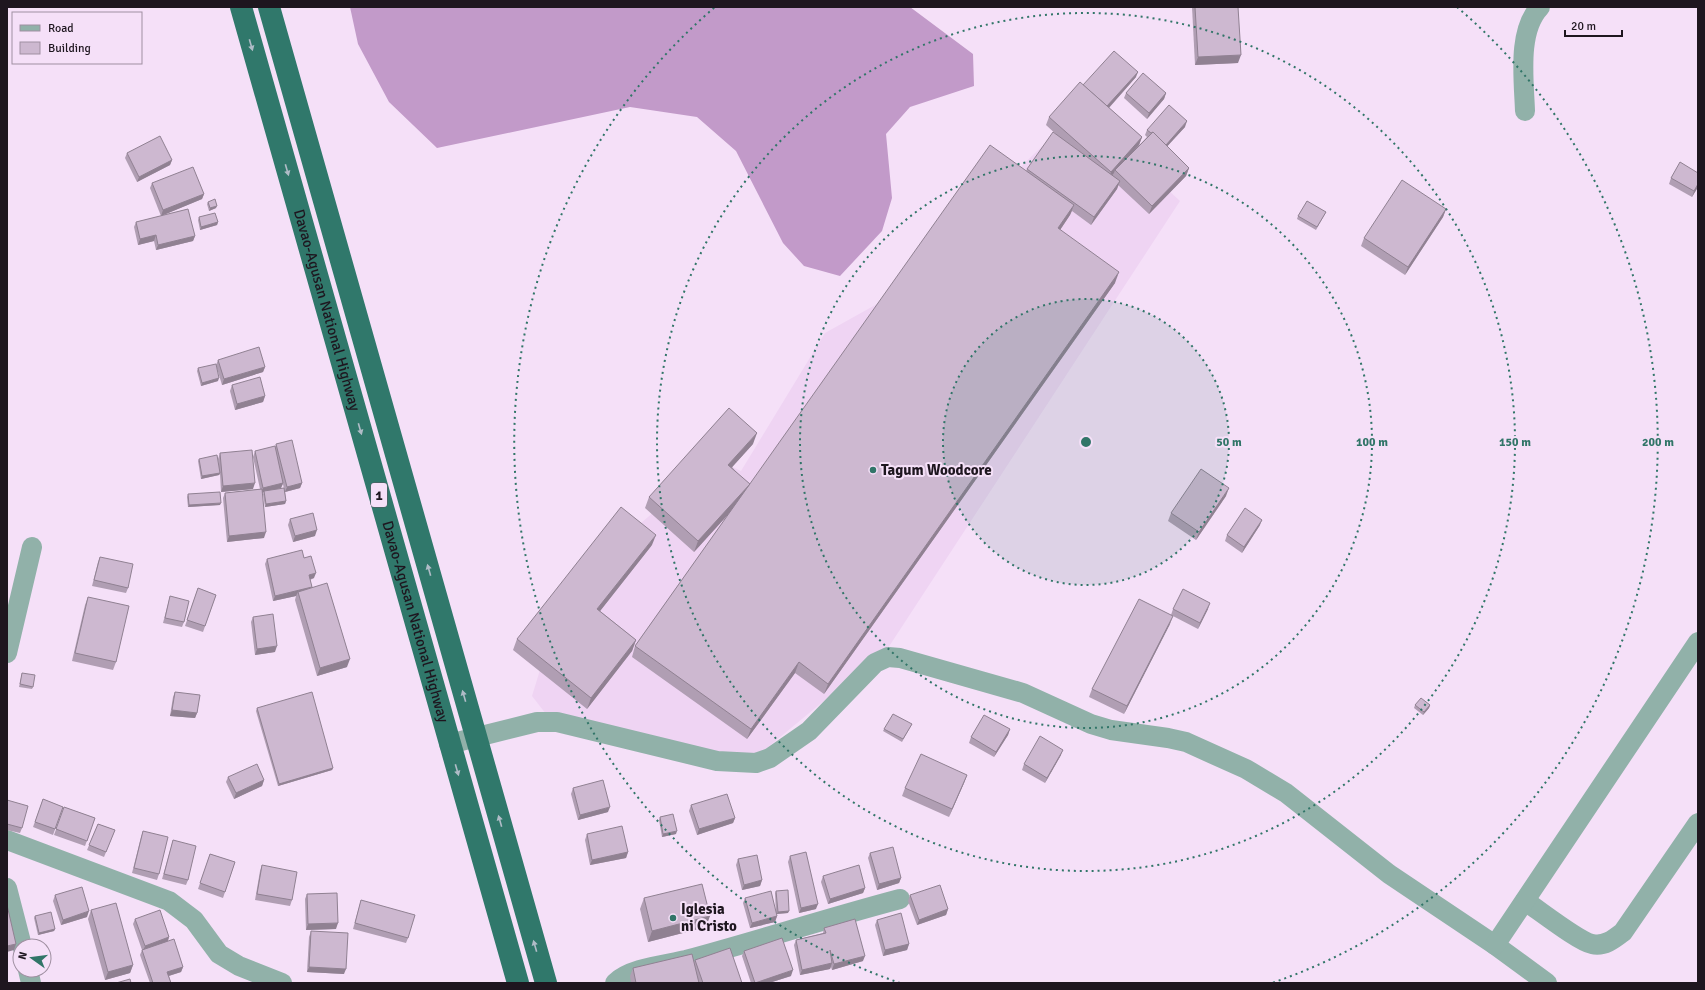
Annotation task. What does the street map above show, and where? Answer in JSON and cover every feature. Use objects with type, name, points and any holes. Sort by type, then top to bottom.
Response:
[{"type":"highway","name":"Davao-Agusan National Highway","points":[[241,7],[518,983]]},
{"type":"highway","name":"Davao-Agusan National Highway","points":[[269,7],[546,983]]},
{"type":"street","points":[[1525,111],[1524,43],[1534,13],[1540,7]]},
{"type":"street","points":[[7,653],[32,547]]},
{"type":"street","points":[[1495,945],[1698,642]]},
{"type":"street","points":[[450,744],[476,736],[538,722],[557,722],[717,761],[756,763],[770,758],[809,732],[875,664],[888,658],[900,658],[1023,693],[1091,724],[1111,730],[1186,742],[1246,769],[1286,793],[1389,874],[1495,945],[1547,983]]},
{"type":"street","points":[[1525,901],[1581,939],[1592,944],[1603,944],[1614,940],[1623,932],[1698,823]]},
{"type":"street","points":[[7,840],[169,901],[194,920],[219,954],[239,966],[282,983]]},
{"type":"street","points":[[7,888],[20,938]]},
{"type":"street","points":[[615,983],[620,978],[632,973],[686,960],[900,898]]},
{"type":"shaded area","points":[[350,7],[910,7],[973,54],[974,86],[910,107],[886,134],[892,198],[882,231],[840,276],[804,266],[783,243],[736,151],[697,117],[630,107],[437,148],[389,102],[358,44]]},
{"type":"shaded area","name":"Tagum Woodcore","points":[[1081,109],[1180,201],[888,648],[751,761],[546,714],[532,696],[544,657],[614,546],[716,459],[741,471],[825,333],[877,304]]},
{"type":"building","points":[[1195,7],[1238,7],[1241,55],[1198,57]]},
{"type":"building","points":[[1114,51],[1138,72],[1107,106],[1083,85]]},
{"type":"building","points":[[1143,73],[1166,93],[1149,113],[1126,93]]},
{"type":"building","points":[[1080,82],[1142,137],[1111,172],[1049,117]]},
{"type":"building","points":[[1169,105],[1187,121],[1166,145],[1153,132],[1151,133],[1147,130]]},
{"type":"building","points":[[1053,132],[1120,181],[1094,217],[1027,169]]},
{"type":"building","points":[[1153,132],[1189,168],[1152,206],[1115,170]]},
{"type":"building","points":[[160,136],[172,160],[139,177],[127,153]]},
{"type":"building","name":"Tagum Woodcore","points":[[990,145],[1074,205],[1058,228],[1119,272],[828,684],[799,662],[751,729],[635,646]]},
{"type":"building","points":[[1680,162],[1698,173],[1698,184],[1694,191],[1671,178]]},
{"type":"building","points":[[193,167],[204,194],[163,210],[152,183]]},
{"type":"building","points":[[1402,180],[1446,209],[1408,267],[1364,238]]},
{"type":"building","points":[[215,199],[217,206],[210,208],[208,202]]},
{"type":"building","points":[[1307,201],[1326,212],[1317,227],[1298,216]]},
{"type":"building","points":[[188,209],[195,236],[158,245],[156,235],[140,239],[136,222]]},
{"type":"building","points":[[215,213],[218,222],[201,227],[199,217]]},
{"type":"building","points":[[259,347],[265,367],[224,379],[218,360]]},
{"type":"building","points":[[216,364],[219,378],[202,383],[198,368]]},
{"type":"building","points":[[260,377],[265,396],[237,404],[232,385]]},
{"type":"building","points":[[729,408],[757,433],[728,465],[750,484],[698,541],[649,497]]},
{"type":"building","points":[[292,440],[302,483],[287,487],[276,444]]},
{"type":"building","points":[[275,446],[283,483],[263,488],[255,451]]},
{"type":"building","points":[[252,450],[255,483],[223,486],[220,453]]},
{"type":"building","points":[[217,455],[220,473],[202,476],[199,459]]},
{"type":"building","points":[[1201,469],[1229,488],[1199,532],[1171,513]]},
{"type":"building","points":[[284,488],[286,501],[266,504],[264,491]]},
{"type":"building","points":[[262,489],[266,532],[229,536],[225,493]]},
{"type":"building","points":[[220,492],[221,503],[189,505],[188,494]]},
{"type":"building","points":[[621,507],[656,535],[597,609],[636,640],[591,698],[517,639]]},
{"type":"building","points":[[1245,508],[1262,520],[1244,547],[1227,535]]},
{"type":"building","points":[[313,513],[317,530],[295,536],[290,519]]},
{"type":"building","points":[[302,550],[304,558],[311,556],[316,573],[309,575],[312,587],[275,596],[267,559]]},
{"type":"building","points":[[100,557],[133,564],[128,588],[94,580]]},
{"type":"building","points":[[327,583],[350,659],[320,668],[298,592]]},
{"type":"building","points":[[198,588],[216,595],[205,626],[187,620]]},
{"type":"building","points":[[1183,589],[1210,603],[1200,623],[1173,609]]},
{"type":"building","points":[[170,596],[189,601],[184,622],[165,618]]},
{"type":"building","points":[[88,597],[129,606],[116,662],[75,653]]},
{"type":"building","points":[[1139,599],[1173,616],[1127,706],[1092,689]]},
{"type":"building","points":[[273,614],[277,646],[257,649],[253,617]]},
{"type":"building","points":[[22,673],[35,675],[33,687],[20,684]]},
{"type":"building","points":[[175,692],[200,695],[197,713],[172,710]]},
{"type":"building","points":[[312,692],[333,768],[279,784],[257,708]]},
{"type":"building","points":[[1421,698],[1430,705],[1424,712],[1415,705]]},
{"type":"building","points":[[893,714],[912,724],[903,739],[884,729]]},
{"type":"building","points":[[984,715],[1010,729],[996,752],[971,737]]},
{"type":"building","points":[[1040,736],[1063,750],[1047,778],[1024,764]]},
{"type":"building","points":[[921,754],[967,775],[952,809],[905,788]]},
{"type":"building","points":[[257,764],[264,780],[236,793],[228,777]]},
{"type":"building","points":[[603,780],[610,807],[580,815],[573,788]]},
{"type":"building","points":[[727,794],[735,818],[699,829],[691,805]]},
{"type":"building","points":[[43,799],[63,807],[55,829],[35,822]]},
{"type":"building","points":[[7,800],[28,806],[22,828],[7,824]]},
{"type":"building","points":[[64,807],[95,818],[87,841],[56,829]]},
{"type":"building","points":[[673,814],[677,831],[663,834],[660,817]]},
{"type":"building","points":[[98,824],[115,830],[106,852],[89,845]]},
{"type":"building","points":[[622,826],[628,852],[592,860],[587,834]]},
{"type":"building","points":[[143,831],[168,837],[159,874],[134,868]]},
{"type":"building","points":[[173,840],[196,846],[188,880],[164,874]]},
{"type":"building","points":[[893,847],[901,878],[879,884],[870,853]]},
{"type":"building","points":[[806,852],[818,904],[801,908],[790,856]]},
{"type":"building","points":[[210,854],[235,862],[225,892],[200,883]]},
{"type":"building","points":[[757,855],[762,880],[744,885],[738,859]]},
{"type":"building","points":[[262,865],[297,872],[292,900],[257,894]]},
{"type":"building","points":[[859,865],[865,888],[830,899],[823,876]]},
{"type":"building","name":"Iglesia ni Cristo","points":[[702,884],[710,916],[652,931],[644,898]]},
{"type":"building","points":[[940,885],[948,909],[919,920],[910,895]]},
{"type":"building","points":[[82,887],[89,911],[63,920],[55,895]]},
{"type":"building","points":[[788,890],[789,911],[778,912],[776,891]]},
{"type":"building","points":[[771,891],[777,916],[752,923],[745,898]]},
{"type":"building","points":[[337,893],[338,923],[308,924],[307,894]]},
{"type":"building","points":[[361,900],[415,915],[408,938],[355,923]]},
{"type":"building","points":[[116,903],[133,965],[108,972],[91,910]]},
{"type":"building","points":[[7,905],[15,938],[12,938],[12,945],[7,946]]},
{"type":"building","points":[[160,910],[169,937],[145,946],[135,919]]},
{"type":"building","points":[[51,912],[55,929],[39,933],[35,916]]},
{"type":"building","points":[[901,913],[909,944],[885,950],[877,920]]},
{"type":"building","points":[[855,919],[865,956],[834,964],[830,950],[832,963],[802,970],[796,940],[826,933],[824,928]]},
{"type":"building","points":[[311,931],[348,933],[346,969],[309,967]]},
{"type":"building","points":[[782,938],[793,970],[755,983],[744,951]]},
{"type":"building","points":[[174,939],[183,967],[167,972],[171,983],[153,983],[142,950]]},
{"type":"building","points":[[730,948],[742,983],[703,983],[695,960]]},
{"type":"building","points":[[692,954],[699,983],[636,983],[633,968]]},
{"type":"building","points":[[130,979],[131,983],[116,983]]},
{"type":"place","name":"Tagum Woodcore","points":[[873,470]]},
{"type":"place","name":"Iglesia ni Cristo","points":[[673,918]]}]
